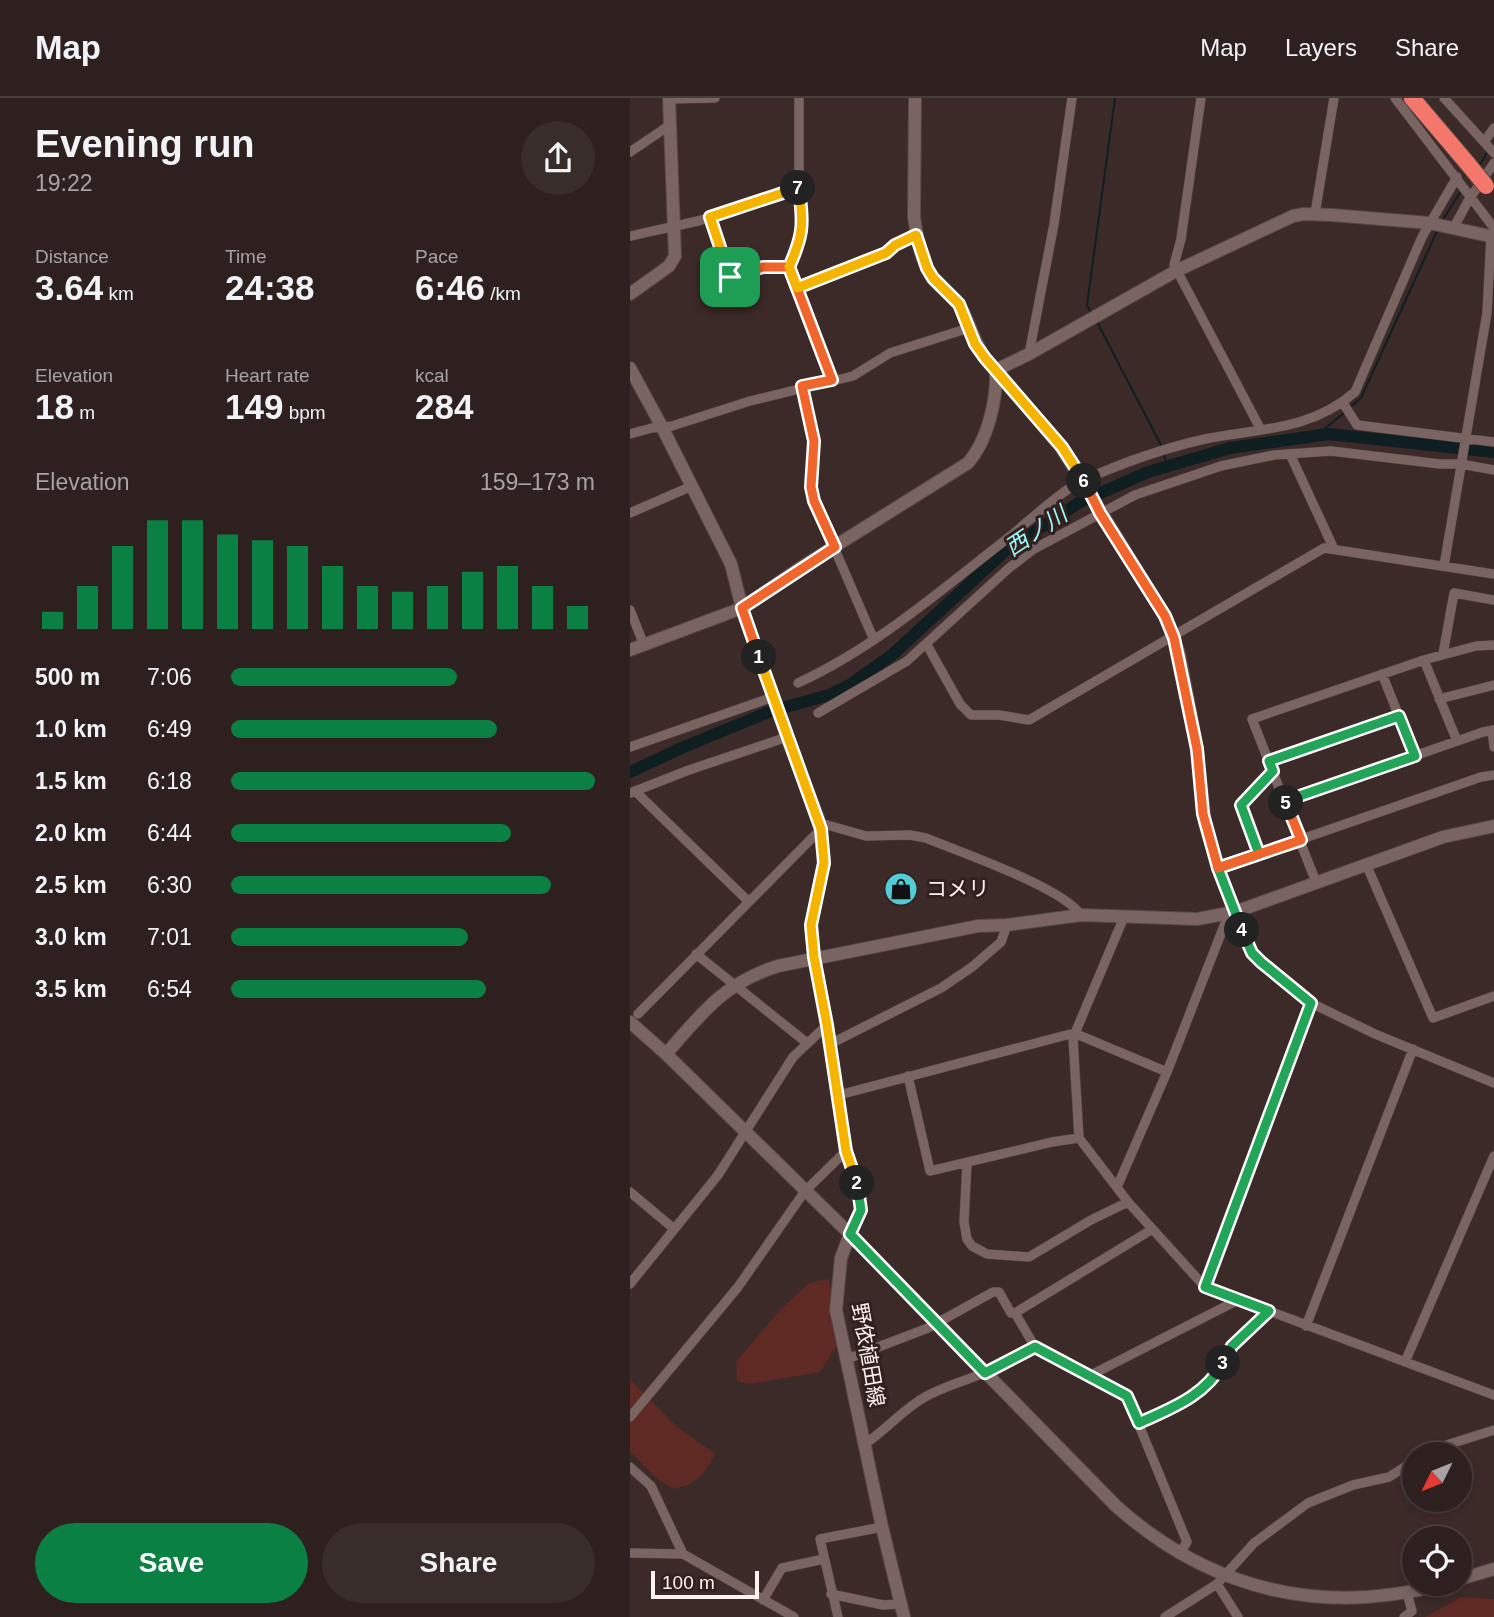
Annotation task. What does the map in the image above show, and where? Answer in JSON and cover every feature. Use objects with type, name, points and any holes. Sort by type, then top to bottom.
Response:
[{"type":"highway","points":[[1412,98],[1490,190]]},
{"type":"street","points":[[630,294],[674,261],[669,98],[715,98]]},
{"type":"street","points":[[799,98],[799,191],[803,231],[789,267],[832,380]]},
{"type":"street","points":[[915,98],[914,217],[916,235],[927,268],[933,278],[959,304],[975,344],[1062,447],[1165,616],[1179,653],[1197,749],[1205,824],[1232,913],[1252,953],[1272,973],[1311,1003],[1494,1083]]},
{"type":"street","points":[[1029,354],[1055,224],[1072,98]]},
{"type":"street","points":[[1201,98],[1181,239],[1174,265],[1261,430]]},
{"type":"street","points":[[1315,214],[1334,98]]},
{"type":"street","points":[[1395,98],[1470,194],[1493,234],[1487,313],[1444,566]]},
{"type":"street","points":[[1444,98],[1488,147]]},
{"type":"street","points":[[630,152],[670,125]]},
{"type":"street","points":[[1488,147],[1494,128]]},
{"type":"street","points":[[1450,227],[1470,194],[1494,163]]},
{"type":"street","points":[[798,683],[853,655],[1083,480],[1163,450],[1296,425],[1343,404],[1355,392],[1432,224],[1459,180]]},
{"type":"street","points":[[630,236],[710,217],[800,186]]},
{"type":"street","points":[[996,370],[1176,271],[1293,216],[1315,214],[1432,224],[1493,234]]},
{"type":"street","points":[[710,217],[730,277],[763,267],[789,267]]},
{"type":"street","points":[[797,288],[886,253],[895,245],[916,235]]},
{"type":"street","points":[[630,434],[672,426],[802,386],[853,376],[891,353],[970,328]]},
{"type":"street","name":"野依植田線","points":[[630,368],[663,427],[731,564],[742,608],[821,826],[824,863],[811,925],[814,957],[839,1094],[846,1151],[859,1189],[861,1210],[841,1258],[836,1310],[881,1527],[904,1617]]},
{"type":"street","points":[[630,650],[742,608],[968,463],[981,444],[985,431],[996,384],[996,370]]},
{"type":"street","points":[[802,386],[814,441],[811,487],[814,501],[874,640]]},
{"type":"street","points":[[1343,404],[1357,425],[1465,441],[1494,442]]},
{"type":"street","points":[[818,713],[892,671],[927,645],[1009,568],[1034,549],[1135,495],[1195,474],[1275,455],[1331,451],[1461,464],[1494,470]]},
{"type":"street","points":[[1290,454],[1333,547]]},
{"type":"street","points":[[630,513],[692,485]]},
{"type":"street","points":[[927,645],[960,704],[971,715],[999,715],[1029,720],[1322,549],[1333,547],[1494,574]]},
{"type":"street","points":[[1443,654],[1454,593],[1494,600]]},
{"type":"street","points":[[630,611],[644,645]]},
{"type":"street","points":[[1316,882],[1252,719],[1423,660],[1494,645]]},
{"type":"street","points":[[1423,660],[1457,741]]},
{"type":"street","points":[[1382,674],[1415,756]]},
{"type":"street","points":[[1439,699],[1494,685]]},
{"type":"street","points":[[630,747],[773,697]]},
{"type":"street","points":[[1269,761],[1399,716]]},
{"type":"street","points":[[1285,801],[1493,730],[1494,747]]},
{"type":"street","points":[[748,901],[632,792],[787,737]]},
{"type":"street","points":[[1259,854],[1241,802],[1273,771]]},
{"type":"street","points":[[1218,868],[1481,776],[1494,775]]},
{"type":"street","points":[[1081,915],[1074,905],[1065,899],[1023,878],[926,838],[910,835],[866,836],[821,826],[634,1018],[666,1054],[850,1234],[1141,1529],[1221,1580],[1313,1598],[1353,1599],[1402,1594]]},
{"type":"street","points":[[666,1054],[710,1004],[735,985],[756,973],[814,957],[978,926],[1081,915],[1197,919],[1232,913],[1443,837],[1494,826]]},
{"type":"street","points":[[1366,864],[1433,1018],[1494,996]]},
{"type":"street","points":[[1117,1187],[1232,913]]},
{"type":"street","points":[[1124,917],[1074,1033],[1079,1138],[1128,1202],[1205,1287],[1494,1395]]},
{"type":"street","points":[[830,1044],[941,988],[972,967],[1001,942],[1007,925]]},
{"type":"street","points":[[696,954],[807,1043]]},
{"type":"street","points":[[1205,1287],[1311,1003]]},
{"type":"street","points":[[630,1284],[718,1175],[793,1057],[827,1025]]},
{"type":"street","points":[[839,1094],[1074,1033],[1167,1072]]},
{"type":"street","points":[[1306,1326],[1413,1049]]},
{"type":"street","points":[[908,1076],[930,1171],[1079,1138]]},
{"type":"street","points":[[630,1418],[738,1287],[806,1191],[846,1151]]},
{"type":"street","points":[[1405,1362],[1494,1156]]},
{"type":"street","points":[[967,1163],[964,1222],[967,1240],[971,1246],[987,1254],[1029,1258],[1091,1220],[1128,1202]]},
{"type":"street","points":[[630,1192],[673,1228]]},
{"type":"street","points":[[1015,1313],[1151,1230]]},
{"type":"street","points":[[846,1359],[937,1324],[996,1291],[1011,1313],[1015,1313],[1035,1347],[1127,1396],[1187,1542],[1179,1554]]},
{"type":"street","points":[[1091,1376],[1238,1300]]},
{"type":"street","points":[[1139,1423],[1198,1393],[1214,1378],[1232,1346],[1269,1311]]},
{"type":"street","points":[[865,1444],[879,1435],[895,1417],[923,1398],[985,1373],[1035,1347]]},
{"type":"street","points":[[1456,1442],[1494,1430]]},
{"type":"street","points":[[630,1467],[656,1494],[683,1554]]},
{"type":"street","points":[[1165,1617],[1221,1580],[1254,1543],[1308,1503],[1353,1485],[1389,1477],[1402,1469]]},
{"type":"street","points":[[838,1617],[820,1539],[881,1527]]},
{"type":"street","points":[[630,1553],[683,1554],[794,1617]]},
{"type":"street","points":[[763,1600],[782,1568],[824,1559]]},
{"type":"street","points":[[1472,1575],[1494,1569]]},
{"type":"street","points":[[1221,1580],[1238,1617]]},
{"type":"street","points":[[831,1594],[883,1605],[900,1604]]},
{"type":"street","points":[[1404,1617],[1412,1611],[1408,1596]]},
{"type":"shaded area","points":[[828,1279],[835,1302],[839,1342],[820,1372],[748,1384],[737,1381],[736,1362],[779,1311],[809,1283]]},
{"type":"shaded area","points":[[630,1379],[676,1426],[715,1454],[703,1474],[694,1482],[672,1489],[654,1476],[630,1451]]},
{"type":"shaded area","points":[[1461,1597],[1494,1599],[1494,1617],[1425,1617]]},
{"type":"waterway","points":[[1090,311],[1087,305],[1115,98]]},
{"type":"waterway","points":[[1479,166],[1487,153]]},
{"type":"waterway","points":[[1442,221],[1461,191]]},
{"type":"waterway","points":[[1349,408],[1361,398],[1438,229]]},
{"type":"waterway","points":[[1097,322],[1162,447]]},
{"type":"waterway","points":[[1317,435],[1345,412]]},
{"type":"waterway","name":"西ノ川","points":[[630,772],[771,711],[829,695],[851,684],[892,655],[1005,551],[1080,502],[1148,472],[1230,448],[1329,434],[1494,452]]},
{"type":"waterway","points":[[1163,453],[1167,465]]},
{"type":"place","name":"コメリ","points":[[901,889]]},
{"type":"route","points":[[730,277],[710,217],[800,186],[803,231],[789,267],[797,288],[886,253],[895,245],[916,235],[927,268],[933,278],[959,304],[975,344],[1062,447],[1165,616],[1179,653],[1197,749],[1203,814],[1218,868],[1301,840],[1285,801],[1415,756],[1399,716],[1269,761],[1273,771],[1241,802],[1259,854],[1218,868],[1252,953],[1272,973],[1311,1003],[1205,1287],[1269,1311],[1232,1346],[1214,1378],[1198,1393],[1139,1423],[1127,1396],[1035,1347],[985,1373],[850,1234],[861,1210],[859,1189],[846,1151],[811,925],[824,863],[820,823],[742,608],[835,547],[814,501],[811,487],[814,441],[802,386],[832,380],[789,267],[763,267],[730,277]]}]
